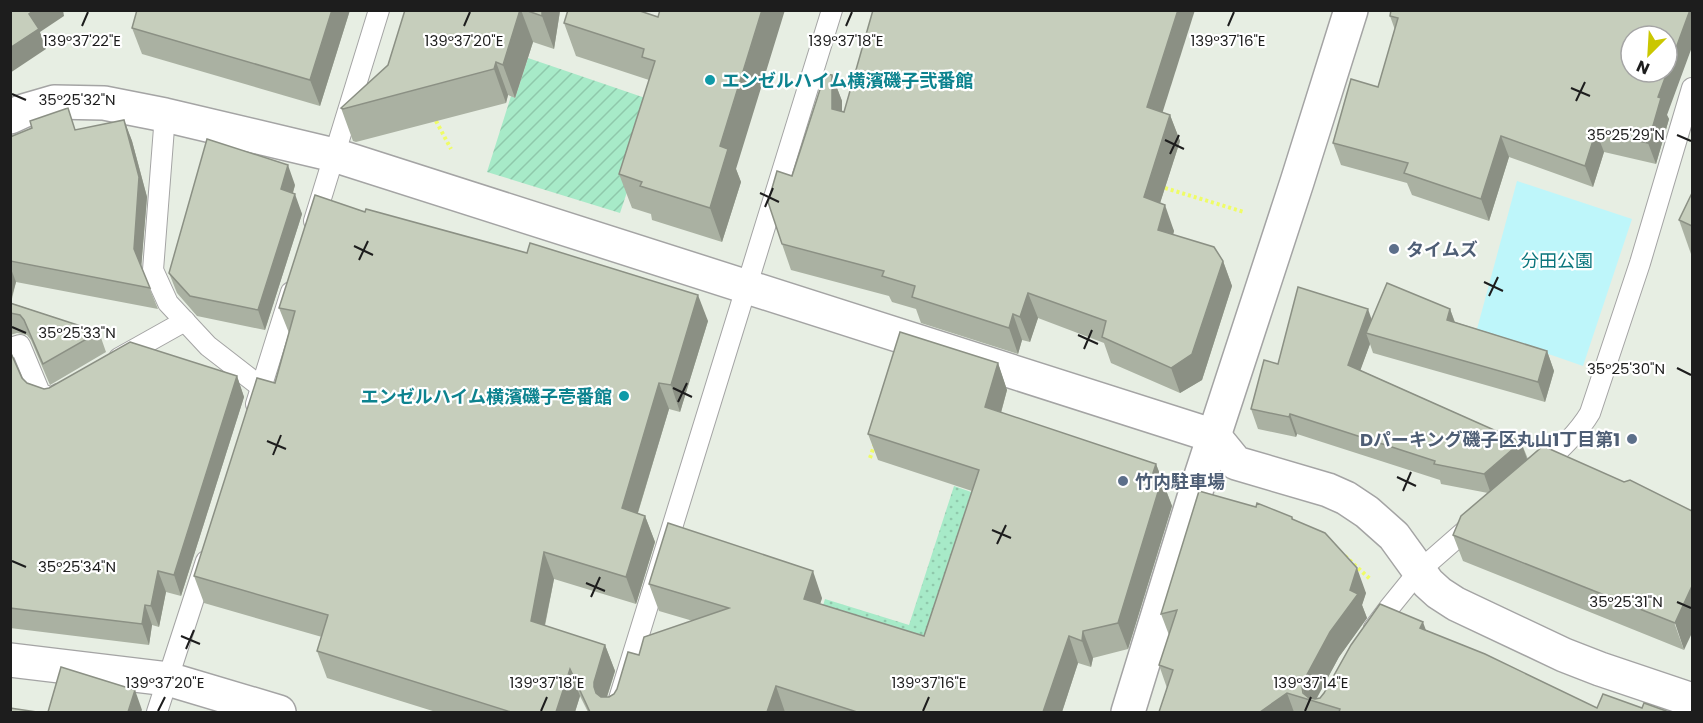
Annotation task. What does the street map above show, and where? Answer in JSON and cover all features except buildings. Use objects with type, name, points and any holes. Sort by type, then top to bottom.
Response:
[{"type":"street","points":[[1128,712],[1351,10]]},
{"type":"street","points":[[10,117],[54,102],[104,103],[334,155],[1214,436],[1236,463],[1328,490],[1368,512],[1394,536],[1419,571],[1439,593],[1456,604],[1509,630],[1600,669],[1692,700]]},
{"type":"street","points":[[10,660],[168,679],[279,712]]},
{"type":"lane","points":[[306,244],[380,10]]},
{"type":"lane","points":[[615,712],[832,10]]},
{"type":"lane","points":[[1523,482],[1583,426],[1590,413],[1640,264],[1692,88]]},
{"type":"lane","points":[[165,115],[153,270],[168,303],[208,346],[261,387]]},
{"type":"lane","points":[[250,421],[296,277]]},
{"type":"lane","points":[[102,368],[185,321]]},
{"type":"lane","points":[[10,348],[20,345],[40,393],[51,398],[71,386]]},
{"type":"lane","points":[[1363,645],[1419,571],[1488,511]]},
{"type":"lane","points":[[157,712],[211,544]]},
{"type":"path","points":[[1165,188],[1253,215]]},
{"type":"path","points":[[870,458],[877,437]]},
{"type":"path","points":[[1343,554],[1377,586]]},
{"type":"green space","points":[[528,58],[657,102],[620,213],[487,172],[511,96],[515,98]]},
{"type":"green space","name":"分田公園","points":[[1517,181],[1632,219],[1583,366],[1477,329]]},
{"type":"green space","points":[[954,486],[977,494],[935,662],[817,625],[825,599],[909,625]]},
{"type":"place","name":"エンゼルハイム横濱磯子弐番館","points":[[710,80]]},
{"type":"place","name":"タイムズ","points":[[1394,249]]},
{"type":"place","name":"エンゼルハイム横濱磯子壱番館","points":[[624,396]]},
{"type":"place","name":"Dパーキング磯子区丸山1丁目第1","points":[[1632,439]]},
{"type":"place","name":"竹内駐車場","points":[[1123,481]]}]
